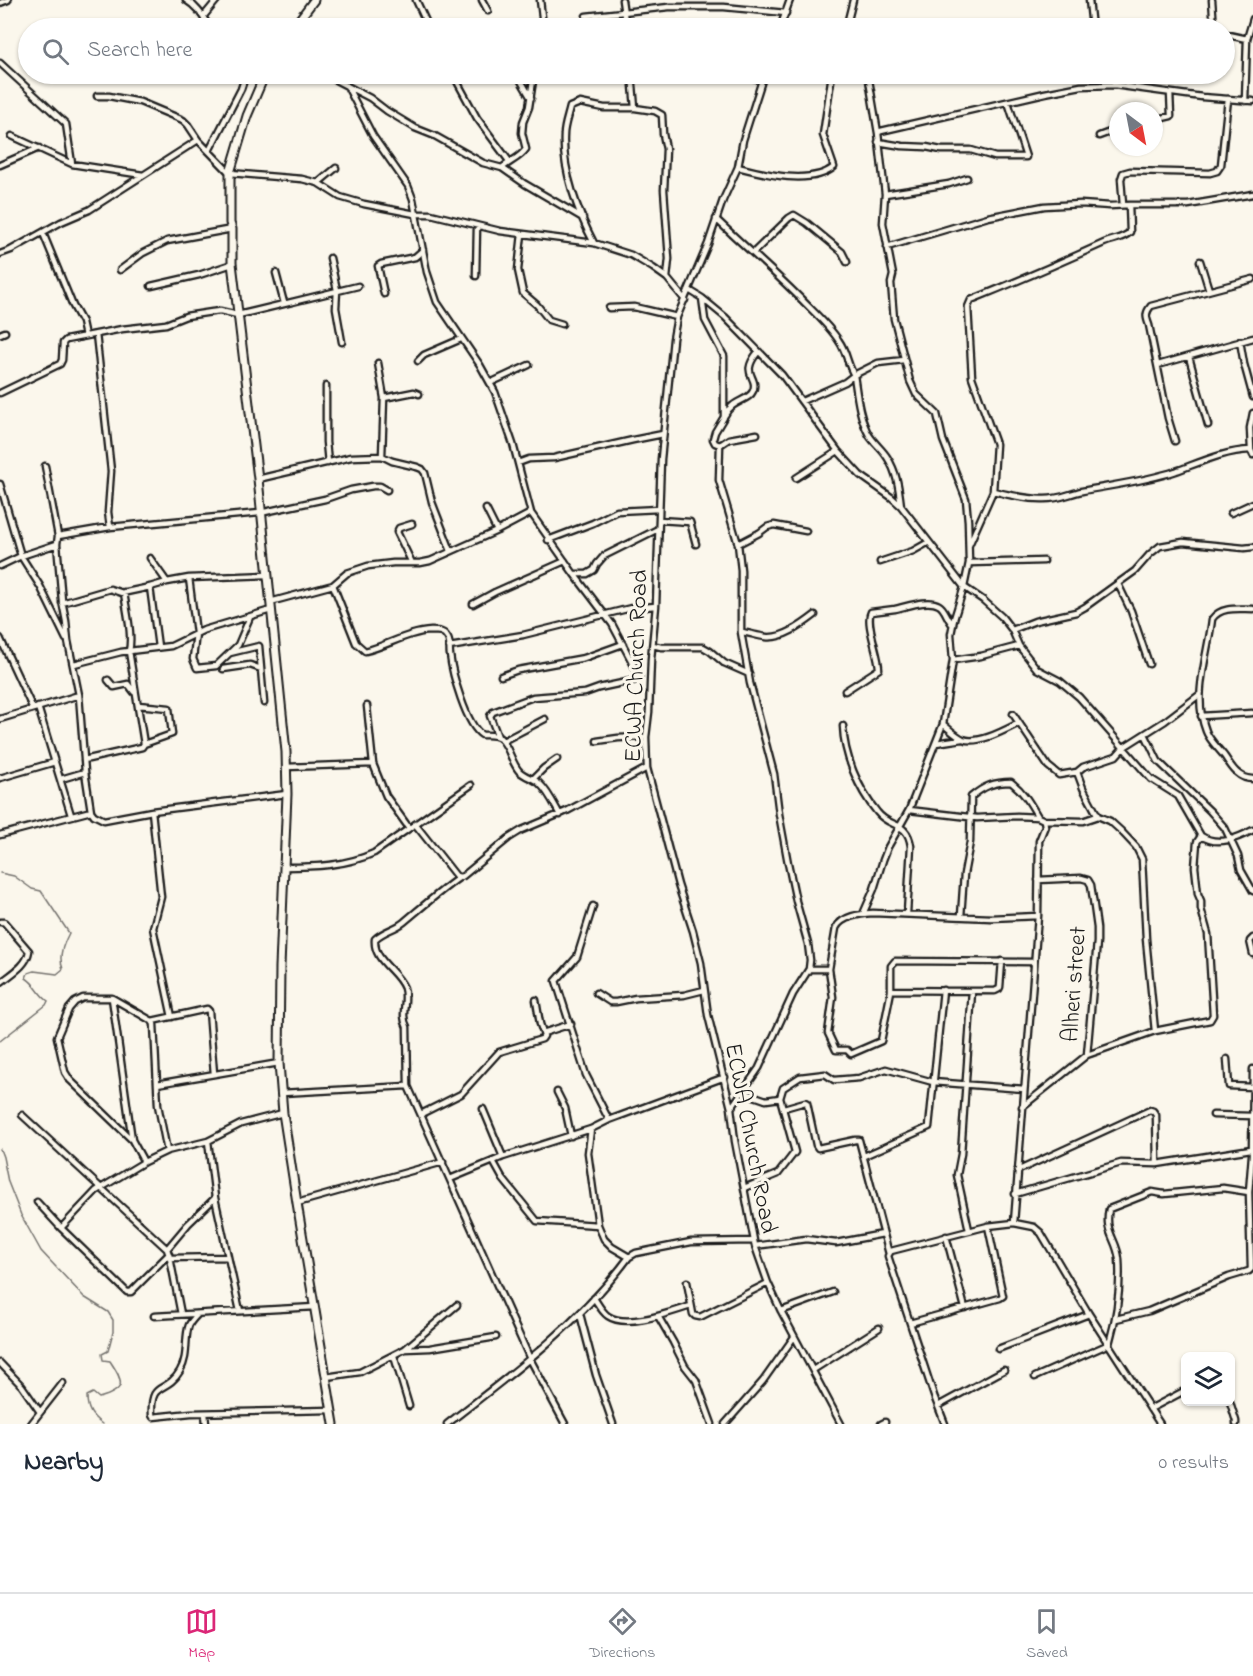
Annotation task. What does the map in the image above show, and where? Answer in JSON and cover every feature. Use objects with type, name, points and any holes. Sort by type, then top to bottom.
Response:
[{"type":"street","points":[[0,3],[8,0]]},
{"type":"street","points":[[186,0],[194,4],[203,17],[217,0]]},
{"type":"street","points":[[300,18],[314,0]]},
{"type":"street","points":[[416,0],[424,18]]},
{"type":"street","points":[[482,0],[488,11]]},
{"type":"street","points":[[540,0],[542,18]]},
{"type":"street","points":[[622,0],[624,18]]},
{"type":"street","points":[[784,18],[790,0]]},
{"type":"street","points":[[850,18],[853,0]]},
{"type":"street","points":[[1089,0],[1091,18]]},
{"type":"street","points":[[1212,0],[1213,18]]},
{"type":"street","points":[[586,16],[694,6],[786,13]]},
{"type":"street","points":[[1245,100],[1247,39],[1253,19]]},
{"type":"street","points":[[1235,36],[1247,39]]},
{"type":"street","points":[[0,63],[18,80]]},
{"type":"street","points":[[23,84],[66,124],[72,164]]},
{"type":"street","points":[[209,151],[243,84]]},
{"type":"street","points":[[261,84],[247,116],[230,173],[232,263],[258,480],[286,767],[279,1063],[283,1113],[334,1424]]},
{"type":"street","points":[[343,84],[370,98],[415,128],[435,135],[483,163],[502,168],[583,218]]},
{"type":"street","points":[[458,84],[477,118],[509,161]]},
{"type":"street","points":[[523,84],[531,98]]},
{"type":"street","points":[[502,168],[509,161],[521,156],[526,149],[522,133],[523,122],[533,84]]},
{"type":"street","points":[[633,84],[635,108]]},
{"type":"street","name":"ECWA Church Road","points":[[761,84],[743,140],[738,167],[677,317],[660,459],[656,606],[646,738],[647,768],[701,963],[704,990],[714,1042],[725,1077],[755,1244],[768,1283],[781,1311],[841,1424]]},
{"type":"street","points":[[738,167],[802,178],[826,173],[832,169],[834,167],[823,135],[831,84]]},
{"type":"street","points":[[863,914],[874,889],[885,853],[909,810],[943,724],[953,660],[952,625],[969,563],[966,499],[943,440],[937,414],[916,394],[910,381],[894,319],[892,275],[884,223],[885,194],[870,84]]},
{"type":"street","points":[[878,133],[1081,86],[1114,85],[1253,101]]},
{"type":"street","points":[[347,86],[373,136],[408,186],[413,199],[427,272],[437,302],[495,392],[513,444],[531,513],[548,540],[612,624],[639,678],[650,686]]},
{"type":"street","points":[[1163,118],[1171,116],[1170,93]]},
{"type":"street","points":[[97,96],[140,102],[183,120],[198,140],[230,173],[302,179],[318,183],[340,197],[364,204],[415,214],[431,214],[477,226],[522,234],[594,243],[631,255],[653,268],[667,278],[685,300]]},
{"type":"street","points":[[968,546],[993,490],[996,444],[972,377],[968,307],[971,300],[1048,269],[1106,242],[1126,236],[1130,232],[1121,179],[1123,173],[1130,171],[1210,173],[1217,171],[1221,165],[1228,99]]},
{"type":"street","points":[[878,142],[941,150],[971,150],[995,158],[1026,157],[1008,102]]},
{"type":"street","points":[[594,243],[565,166],[564,133],[570,107],[580,103],[604,108],[635,108],[655,111],[662,115],[666,149],[664,190],[669,259],[667,278]]},
{"type":"street","points":[[1099,136],[1109,132]]},
{"type":"street","points":[[12,136],[72,164],[143,174]]},
{"type":"street","points":[[0,254],[89,210],[198,140]]},
{"type":"street","points":[[0,165],[39,148]]},
{"type":"street","points":[[318,183],[336,168]]},
{"type":"street","points":[[885,194],[949,184],[967,178]]},
{"type":"street","points":[[887,247],[1018,210],[1062,205],[1188,205],[1253,194]]},
{"type":"street","points":[[753,253],[794,215],[842,252],[847,262]]},
{"type":"street","points":[[716,219],[785,282],[839,340],[846,352],[849,368],[854,375],[863,421],[870,435],[889,459],[899,484],[901,506]]},
{"type":"street","points":[[476,276],[477,226]]},
{"type":"street","points":[[120,270],[143,253],[167,241],[232,229]]},
{"type":"street","points":[[43,233],[73,306],[82,322],[85,336]]},
{"type":"street","points":[[522,234],[518,270],[523,293],[549,320],[562,324]]},
{"type":"street","points":[[384,294],[378,266],[415,257],[423,250]]},
{"type":"street","points":[[330,258],[337,290],[336,309],[342,342]]},
{"type":"street","points":[[1200,261],[1209,290]]},
{"type":"street","points":[[151,286],[199,275],[232,263]]},
{"type":"street","points":[[276,273],[284,303]]},
{"type":"street","points":[[1175,441],[1168,418],[1146,311],[1151,306],[1253,279]]},
{"type":"street","points":[[0,393],[60,364],[63,343],[66,340],[122,329],[166,324],[186,316],[212,312],[220,311],[238,315],[358,286]]},
{"type":"street","points":[[689,290],[725,317],[782,375],[838,451],[860,475],[901,506],[964,587],[1002,617],[1012,630],[1019,646],[1037,669],[1060,681],[1079,697],[1151,779],[1178,796],[1201,836],[1205,839],[1230,840],[1253,830]]},
{"type":"street","points":[[702,298],[705,320],[724,356],[724,417]]},
{"type":"street","points":[[609,308],[634,307],[677,317]]},
{"type":"street","points":[[96,334],[111,471],[108,512],[111,527]]},
{"type":"street","points":[[1158,365],[1253,338]]},
{"type":"street","points":[[418,361],[424,355],[461,339]]},
{"type":"street","points":[[1240,341],[1253,397]]},
{"type":"street","points":[[720,445],[713,439],[728,409],[750,395],[753,390],[749,372],[752,360],[758,352]]},
{"type":"street","points":[[1189,357],[1208,425]]},
{"type":"street","points":[[802,401],[845,382],[878,363],[904,360]]},
{"type":"street","points":[[378,363],[384,398],[382,456]]},
{"type":"street","points":[[490,383],[529,364]]},
{"type":"street","points":[[326,386],[328,463]]},
{"type":"street","points":[[384,398],[419,394]]},
{"type":"street","points":[[993,490],[1019,497],[1042,500],[1059,499],[1079,491],[1158,476],[1235,451],[1252,453],[1250,428],[1253,413]]},
{"type":"street","points":[[518,463],[529,459],[554,458],[663,434]]},
{"type":"street","points":[[720,445],[729,439],[757,434]]},
{"type":"street","points":[[720,445],[719,480],[738,544],[741,570],[741,632],[774,774],[788,863],[810,960],[809,969],[793,994],[759,1068],[731,1108]]},
{"type":"street","points":[[796,478],[838,451]]},
{"type":"street","points":[[258,480],[351,457],[382,456],[422,469],[451,551]]},
{"type":"street","points":[[45,466],[58,536],[62,603],[79,695],[85,772],[91,811],[104,820],[152,811],[287,794]]},
{"type":"street","points":[[0,484],[2,504],[21,556],[40,586],[68,641]]},
{"type":"street","points":[[58,536],[111,527],[260,513],[325,499],[351,490],[380,486],[387,490]]},
{"type":"street","points":[[1231,513],[1253,503]]},
{"type":"street","points":[[486,509],[497,531]]},
{"type":"street","points":[[548,540],[617,511],[659,509]]},
{"type":"street","points":[[270,602],[333,585],[342,576],[361,568],[430,561],[531,513]]},
{"type":"street","points":[[659,520],[690,522],[696,544]]},
{"type":"street","points":[[412,525],[399,528],[397,532],[412,563]]},
{"type":"street","points":[[738,544],[774,525],[806,531]]},
{"type":"street","points":[[574,574],[587,574],[594,570],[604,556],[658,529]]},
{"type":"street","points":[[880,562],[913,551],[929,542]]},
{"type":"street","points":[[1012,630],[1035,621],[1076,612],[1135,571],[1160,546],[1183,542],[1244,548],[1253,546]]},
{"type":"street","points":[[0,566],[57,544]]},
{"type":"street","points":[[150,558],[167,582]]},
{"type":"street","points":[[473,604],[565,561]]},
{"type":"street","points":[[969,563],[1044,561]]},
{"type":"street","points":[[62,603],[110,589],[124,592],[189,578],[267,575]]},
{"type":"street","points":[[189,578],[196,633],[193,658],[197,668],[216,666],[230,653],[238,645],[250,617]]},
{"type":"street","points":[[1118,584],[1131,611],[1149,664]]},
{"type":"street","points":[[333,585],[356,642],[365,651],[420,633],[432,631],[446,635],[449,639],[450,656],[458,689],[472,726],[482,735],[494,735],[500,739]]},
{"type":"street","points":[[150,587],[158,647]]},
{"type":"street","points":[[124,592],[131,647],[129,651],[144,744]]},
{"type":"street","points":[[845,691],[879,669],[868,618],[871,612],[898,609],[911,604],[932,603],[942,608],[952,625]]},
{"type":"street","points":[[450,647],[523,635],[631,608],[656,606]]},
{"type":"street","points":[[1253,609],[1223,610],[1216,613],[1212,619],[1199,696],[1206,733],[1235,771],[1246,779],[1253,778]]},
{"type":"street","points":[[74,664],[129,651],[171,646],[196,633],[271,610]]},
{"type":"street","points":[[741,632],[767,637],[778,635],[796,629],[815,615]]},
{"type":"street","points":[[0,638],[35,708],[61,779],[71,815]]},
{"type":"street","points":[[501,676],[518,670],[584,658],[623,644]]},
{"type":"street","points":[[653,645],[703,647],[724,663],[749,674]]},
{"type":"street","points":[[230,653],[259,646],[264,703]]},
{"type":"street","points":[[953,660],[981,656],[1019,646]]},
{"type":"street","points":[[0,657],[8,654]]},
{"type":"street","points":[[223,669],[250,665],[261,669]]},
{"type":"street","points":[[560,814],[545,789],[517,769],[500,739],[490,714],[533,697],[585,693],[639,678]]},
{"type":"street","points":[[108,680],[114,687],[128,684],[136,694]]},
{"type":"street","points":[[0,719],[79,695]]},
{"type":"street","points":[[1013,714],[1048,766],[1059,775],[1077,772],[1083,767],[1116,756],[1124,747],[1199,696]]},
{"type":"street","points":[[84,760],[142,747],[144,744],[172,734],[169,708],[138,705]]},
{"type":"street","points":[[367,706],[373,764],[386,796],[409,828]]},
{"type":"street","points":[[1201,716],[1252,713]]},
{"type":"street","points":[[500,739],[545,719]]},
{"type":"street","points":[[936,743],[977,739],[996,734],[1019,723]]},
{"type":"street","points":[[943,724],[962,739]]},
{"type":"street","points":[[843,726],[844,739],[862,788],[878,814],[906,831],[909,836],[911,846],[907,913]]},
{"type":"street","points":[[1145,734],[1158,761],[1210,811],[1224,828],[1238,856],[1241,870],[1253,891]]},
{"type":"street","points":[[597,741],[646,738]]},
{"type":"street","points":[[533,779],[557,759]]},
{"type":"street","points":[[0,778],[55,762]]},
{"type":"street","points":[[286,767],[373,764]]},
{"type":"street","points":[[565,1424],[530,1359],[408,1086],[407,1027],[404,1022],[403,987],[377,954],[374,946],[375,939],[382,932],[402,924],[508,838],[560,814],[647,768]]},
{"type":"street","points":[[61,779],[85,772]]},
{"type":"street","points":[[1077,772],[1098,816],[1110,821],[1121,831],[1136,847],[1142,859],[1146,939],[1155,1031]]},
{"type":"street","points":[[961,916],[964,874],[970,842],[971,798],[981,789],[996,782],[1011,782],[1020,788],[1038,817]]},
{"type":"street","points":[[284,867],[323,866],[374,853],[471,785]]},
{"type":"street","points":[[909,810],[971,817],[1038,817],[1044,820],[1083,821],[1098,816]]},
{"type":"street","points":[[0,835],[91,811]]},
{"type":"street","points":[[152,811],[162,897],[153,928],[172,1017]]},
{"type":"street","points":[[1014,1223],[1038,916],[1039,841],[1045,826],[1044,820]]},
{"type":"street","points":[[415,824],[456,876],[460,877]]},
{"type":"street","points":[[1022,1107],[1086,1055],[1155,1031],[1210,1020],[1214,1015],[1208,934],[1198,894],[1195,867],[1197,842],[1201,836]]},
{"type":"street","name":"Alheri street","points":[[1038,880],[1081,878],[1088,880],[1091,885],[1097,942],[1086,1055]]},
{"type":"street","points":[[593,906],[577,957],[556,981],[586,1075],[609,1120]]},
{"type":"street","points":[[1034,962],[895,961],[891,966],[891,992],[880,1041],[851,1054],[847,1050],[837,1050],[828,1033],[833,997],[829,969],[837,924],[843,920],[863,914],[907,913],[991,918],[1038,916]]},
{"type":"street","points":[[0,922],[4,922],[29,951],[24,963],[0,983]]},
{"type":"street","points":[[1253,938],[1250,941],[1253,954]]},
{"type":"street","points":[[891,992],[893,990],[995,991],[999,989],[1002,961]]},
{"type":"street","points":[[809,969],[829,969]]},
{"type":"street","points":[[597,993],[610,1002],[616,1002],[636,998],[684,995],[704,990]]},
{"type":"street","points":[[864,1156],[929,1127],[943,990]]},
{"type":"street","points":[[969,1230],[957,1171],[961,1158],[972,990]]},
{"type":"street","points":[[144,1162],[132,1140],[70,1080],[65,1072],[57,1036],[69,1009],[83,998],[112,998],[154,1024],[158,1105],[167,1151]]},
{"type":"street","points":[[112,998],[132,1140]]},
{"type":"street","points":[[421,1114],[461,1094],[499,1052],[542,1040],[543,1032],[536,1000]]},
{"type":"street","points":[[152,1021],[205,1009],[209,1011],[214,1074]]},
{"type":"street","points":[[543,1032],[571,1024]]},
{"type":"street","points":[[1227,1059],[1229,1086],[1253,1088]]},
{"type":"street","points":[[157,1084],[279,1063]]},
{"type":"street","points":[[744,1188],[778,1174],[795,1152],[780,1098],[783,1088],[800,1077],[825,1074],[834,1080],[859,1078],[886,1069],[933,1082],[1023,1089]]},
{"type":"street","points":[[1116,1318],[1149,1311],[1229,1277],[1249,1271],[1251,1266],[1249,1192],[1253,1069]]},
{"type":"street","points":[[450,1179],[503,1157],[591,1130],[609,1120],[725,1077]]},
{"type":"street","points":[[282,1093],[408,1086]]},
{"type":"street","points":[[557,1092],[565,1108],[572,1136]]},
{"type":"street","points":[[743,1092],[766,1100],[780,1098]]},
{"type":"street","points":[[784,1108],[807,1103],[816,1148],[858,1139],[888,1256],[945,1424]]},
{"type":"street","points":[[483,1108],[503,1157]]},
{"type":"street","points":[[1017,1171],[1150,1110],[1156,1115],[1157,1164]]},
{"type":"street","points":[[61,1228],[93,1193],[144,1162],[167,1151],[208,1141],[241,1125],[283,1113]]},
{"type":"street","points":[[22,1115],[169,1254],[181,1314]]},
{"type":"street","points":[[1213,1115],[1252,1116]]},
{"type":"street","points":[[591,1130],[588,1153],[598,1225],[604,1239],[612,1247],[629,1257]]},
{"type":"street","points":[[208,1141],[215,1198],[240,1311]]},
{"type":"street","points":[[1015,1194],[1121,1163],[1157,1164],[1251,1149]]},
{"type":"street","points":[[493,1161],[503,1179],[537,1221],[598,1225]]},
{"type":"street","points":[[297,1203],[443,1162]]},
{"type":"street","points":[[1109,1344],[1116,1318],[1118,1256],[1107,1223],[1109,1209],[1152,1192],[1162,1194],[1223,1188],[1249,1192]]},
{"type":"street","points":[[37,1202],[127,1292],[131,1292],[169,1254],[188,1224],[215,1198]]},
{"type":"street","points":[[889,1254],[891,1251],[988,1226],[1014,1223],[1034,1227],[1041,1233],[1089,1314],[1160,1424]]},
{"type":"street","points":[[910,1323],[1003,1296],[988,1226]]},
{"type":"street","points":[[447,1424],[530,1359],[580,1314],[629,1257],[636,1253],[691,1242],[755,1244],[806,1239],[836,1243],[883,1234]]},
{"type":"street","points":[[946,1236],[965,1308]]},
{"type":"street","points":[[169,1254],[228,1257]]},
{"type":"street","points":[[687,1282],[693,1314],[700,1317],[768,1283]]},
{"type":"street","points":[[781,1311],[833,1292]]},
{"type":"street","points":[[594,1298],[606,1315],[612,1318],[638,1321],[691,1306]]},
{"type":"street","points":[[326,1377],[360,1372],[394,1356],[457,1305]]},
{"type":"street","points":[[154,1316],[315,1307]]},
{"type":"street","points":[[198,1314],[190,1322],[188,1328],[183,1366],[172,1380],[153,1395],[153,1417],[205,1413],[332,1410]]},
{"type":"street","points":[[580,1314],[596,1375],[613,1424]]},
{"type":"street","points":[[998,1349],[1089,1314]]},
{"type":"street","points":[[658,1316],[685,1366],[696,1380],[712,1424]]},
{"type":"street","points":[[813,1370],[879,1328]]},
{"type":"street","points":[[405,1349],[430,1348],[496,1337]]},
{"type":"street","points":[[725,1424],[763,1381],[794,1337]]},
{"type":"street","points":[[1035,1377],[1109,1344]]},
{"type":"street","points":[[394,1356],[409,1406]]},
{"type":"street","points":[[0,1364],[22,1386],[40,1412]]},
{"type":"street","points":[[938,1406],[1004,1370]]},
{"type":"street","points":[[31,1424],[63,1383]]},
{"type":"street","points":[[1150,1409],[1181,1392]]},
{"type":"street","points":[[1232,1406],[1236,1424]]},
{"type":"street","points":[[205,1413],[206,1424]]},
{"type":"waterway","points":[[0,873],[14,876],[32,889],[41,891],[69,933],[61,955],[63,969],[57,974],[34,971],[28,973],[26,978],[48,1001],[46,1005],[0,1041]]},
{"type":"waterway","points":[[0,1149],[8,1182],[21,1215],[41,1251],[84,1297],[108,1312],[113,1320],[113,1332],[108,1351],[102,1354],[103,1360],[110,1361],[115,1368],[120,1384],[115,1392],[108,1395],[99,1398],[93,1393],[87,1396],[90,1412],[102,1424]]}]
